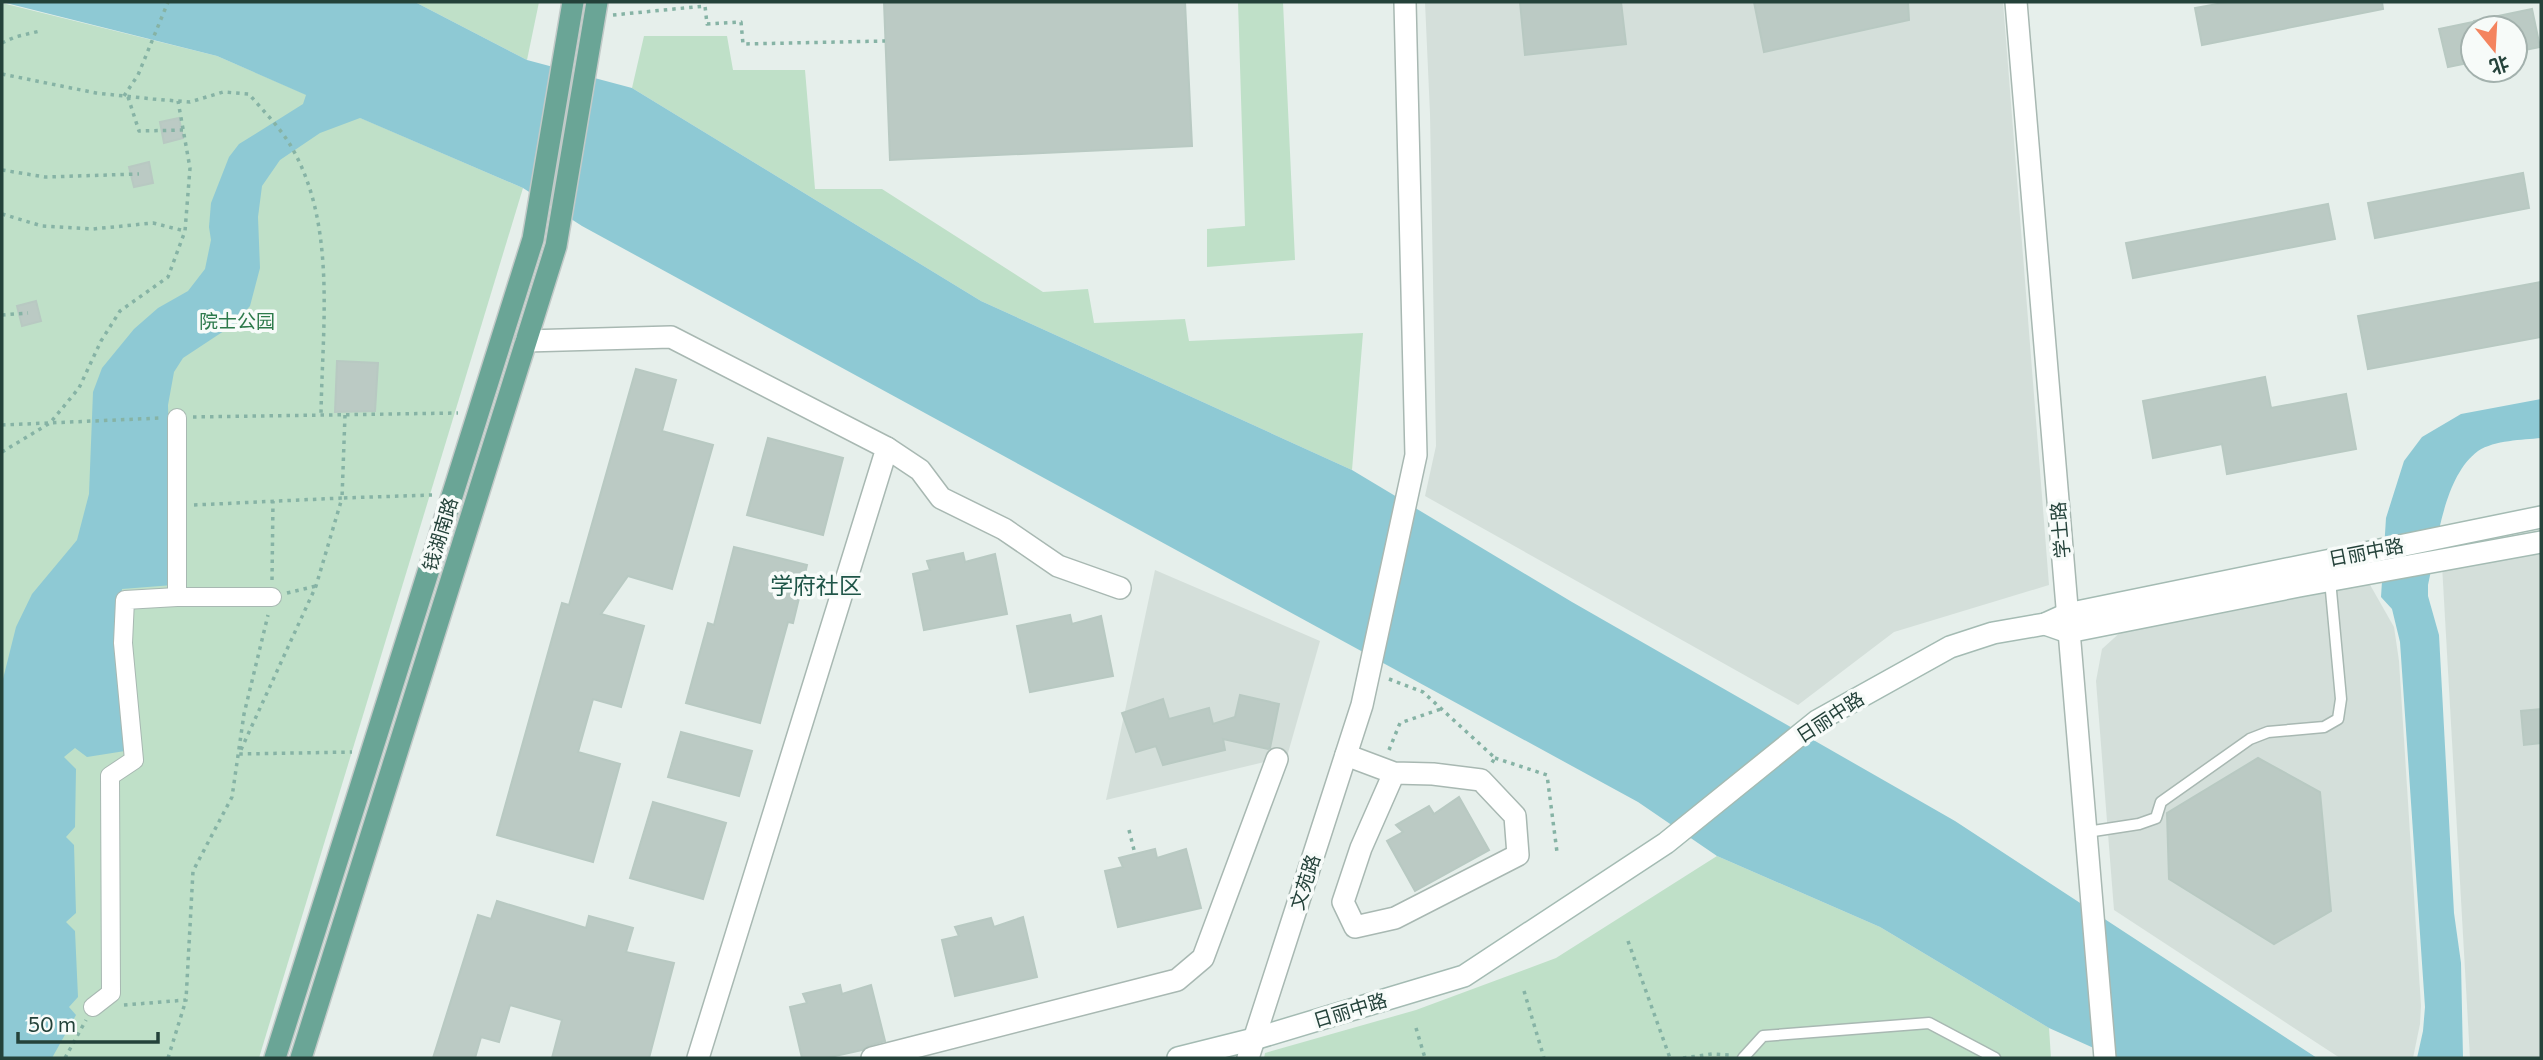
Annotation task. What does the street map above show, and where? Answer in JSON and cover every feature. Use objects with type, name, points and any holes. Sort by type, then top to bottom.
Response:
[{"type":"main road","name":"钱湖南路","points":[[275,1058],[533,239],[573,2]]},
{"type":"main road","name":"钱湖南路","points":[[301,1058],[556,246],[596,9]]},
{"type":"street","name":"文苑路","points":[[1251,1048],[1362,705],[1416,456],[1405,2]]},
{"type":"street","name":"学士路","points":[[2016,2],[2105,1058]]},
{"type":"street","points":[[526,341],[671,337],[887,448],[920,470],[941,498],[1004,529],[1058,566],[1120,588]]},
{"type":"street","points":[[174,418],[178,506],[177,597]]},
{"type":"street","points":[[698,1058],[887,448]]},
{"type":"street","name":"日丽中路","points":[[1178,1058],[1251,1048],[1464,976],[1666,843],[1817,721],[1951,647],[1993,633],[2068,623],[2353,565],[2473,531],[2541,517]]},
{"type":"street","name":"日丽中路","points":[[2353,565],[2477,553],[2541,542]]},
{"type":"street","points":[[2068,623],[2330,580],[2353,565]]},
{"type":"street","points":[[93,1007],[111,993],[110,776],[134,760],[123,643],[125,600],[272,597]]},
{"type":"street","points":[[1346,755],[1388,771],[1481,780],[1515,816],[1518,855],[1395,918],[1355,927],[1343,902],[1388,771]]},
{"type":"street","points":[[872,1058],[1177,981],[1203,958],[1277,759]]},
{"type":"lane","points":[[2087,832],[2139,824],[2156,818],[2161,802],[2249,739],[2268,732],[2324,727],[2339,719],[2341,699],[2330,580]]},
{"type":"lane","points":[[1743,1057],[1763,1036],[1929,1023],[1994,1058]]},
{"type":"path","points":[[126,96],[138,75],[168,2]]},
{"type":"path","points":[[596,9],[705,4],[707,24],[741,22],[743,44],[885,41]]},
{"type":"path","points":[[2,43],[40,31]]},
{"type":"path","points":[[2,74],[126,96],[190,102],[223,92],[249,93],[292,148],[312,195],[326,275],[321,415]]},
{"type":"path","points":[[126,96],[139,131],[183,131]]},
{"type":"path","points":[[2,452],[50,423],[79,388],[101,341],[120,311],[168,277],[185,231],[190,168],[178,101]]},
{"type":"path","points":[[2,170],[45,177],[139,174]]},
{"type":"path","points":[[2,214],[42,226],[93,229],[153,223],[185,231]]},
{"type":"path","points":[[2,315],[27,313]]},
{"type":"path","points":[[2,425],[174,418],[478,412]]},
{"type":"path","points":[[239,754],[316,586],[342,498],[345,415]]},
{"type":"path","points":[[178,506],[452,495]]},
{"type":"path","points":[[168,1058],[186,1000],[193,872],[233,797],[244,714],[272,597],[273,501]]},
{"type":"path","points":[[272,597],[316,586]]},
{"type":"path","points":[[1389,679],[1423,692],[1495,758],[1547,775],[1558,852]]},
{"type":"path","points":[[1388,771],[1400,723],[1442,709]]},
{"type":"path","points":[[239,754],[372,752]]},
{"type":"path","points":[[1481,780],[1495,758]]},
{"type":"path","points":[[1129,830],[1135,854]]},
{"type":"path","points":[[1628,940],[1670,1058]]},
{"type":"path","points":[[1524,991],[1544,1058]]},
{"type":"path","points":[[65,1058],[93,1007],[186,1000]]},
{"type":"path","points":[[1416,1028],[1425,1058]]},
{"type":"path","points":[[1683,1058],[1712,1054],[1743,1057]]},
{"type":"shaded area","points":[[1425,2],[2003,2],[2049,585],[1894,632],[1798,705],[1425,496],[1436,446],[1430,114]]},
{"type":"shaded area","points":[[2541,551],[2541,1058],[2470,1058],[2442,565]]},
{"type":"shaded area","points":[[1155,570],[1320,641],[1286,760],[1277,759],[1106,800]]},
{"type":"shaded area","points":[[2369,583],[2394,627],[2399,661],[2421,1006],[2413,1058],[2340,1058],[2114,910],[2096,681],[2102,649],[2124,629]]},
{"type":"green space","points":[[415,2],[539,2],[527,60]]},
{"type":"green space","points":[[1238,2],[1283,2],[1295,260],[1207,267],[1207,229],[1245,226]]},
{"type":"green space","name":"院士公园","points":[[2,3],[217,56],[523,188],[259,1058],[2,1058]]},
{"type":"green space","points":[[644,36],[727,36],[733,70],[805,70],[815,189],[882,189],[1043,292],[1088,289],[1094,323],[1185,319],[1189,341],[1363,333],[1352,470],[981,301],[632,88]]},
{"type":"green space","points":[[1717,856],[1880,927],[2049,1028],[2051,1058],[1264,1058],[1265,1053],[1416,1010],[1556,958]]},
{"type":"water","points":[[2,2],[415,2],[527,60],[632,88],[981,301],[1352,470],[1572,602],[1955,821],[2317,1058],[2116,1058],[2049,1028],[1880,927],[1717,856],[1638,802],[582,226],[523,188],[360,118],[320,133],[280,160],[262,186],[258,217],[260,268],[250,306],[233,325],[183,358],[174,372],[168,405],[173,585],[122,589],[118,654],[125,751],[87,757],[75,748],[64,757],[76,769],[75,827],[66,837],[74,845],[76,913],[66,922],[75,931],[78,997],[69,1007],[76,1015],[52,1058],[2,1058],[2,683],[16,627],[32,594],[77,540],[89,494],[93,392],[102,368],[134,329],[158,308],[188,291],[205,269],[211,240],[211,203],[229,157],[239,144],[303,104],[306,95],[217,56]]},
{"type":"water","points":[[2541,399],[2541,438],[2509,441],[2485,447],[2466,463],[2457,477],[2443,513],[2428,585],[2428,596],[2439,635],[2454,913],[2461,963],[2463,1058],[2417,1058],[2425,1007],[2400,642],[2392,609],[2381,597],[2386,518],[2404,461],[2422,437],[2461,414]]},
{"type":"building","points":[[884,2],[1185,2],[1192,146],[890,160]]},
{"type":"building","points":[[1520,2],[1621,2],[1626,44],[1525,55]]},
{"type":"building","points":[[1754,2],[1908,2],[1909,20],[1764,52]]},
{"type":"building","points":[[2228,2],[2382,2],[2383,9],[2202,45],[2195,8]]},
{"type":"building","points":[[2532,9],[2540,47],[2529,49],[2529,14],[2508,14]]},
{"type":"building","points":[[2459,25],[2459,65],[2448,67],[2439,29]]},
{"type":"building","points":[[179,118],[183,138],[164,143],[160,122]]},
{"type":"building","points":[[149,162],[153,183],[134,187],[129,167]]},
{"type":"building","points":[[2523,173],[2529,208],[2375,238],[2368,203]]},
{"type":"building","points":[[2328,204],[2335,239],[2133,278],[2126,243]]},
{"type":"building","points":[[2541,282],[2541,337],[2368,369],[2358,316]]},
{"type":"building","points":[[36,301],[41,321],[22,326],[17,306]]},
{"type":"building","points":[[337,361],[378,363],[375,411],[335,412]]},
{"type":"building","points":[[636,369],[676,380],[662,431],[713,445],[672,589],[628,576],[601,614],[644,626],[621,707],[593,699],[578,752],[620,764],[593,862],[497,835],[562,603],[569,605]]},
{"type":"building","points":[[2265,377],[2271,408],[2346,394],[2356,449],[2227,474],[2222,444],[2153,458],[2143,401]]},
{"type":"building","points":[[768,438],[843,458],[823,535],[747,515]]},
{"type":"building","points":[[734,547],[807,565],[793,623],[788,622],[760,723],[686,703],[708,623],[714,625]]},
{"type":"building","points":[[963,553],[965,562],[995,554],[1007,614],[924,630],[913,574],[930,570],[927,561]]},
{"type":"building","points":[[1070,615],[1072,624],[1101,616],[1113,676],[1030,692],[1017,626]]},
{"type":"building","points":[[1240,695],[1279,704],[1270,748],[1223,739],[1225,750],[1163,765],[1156,746],[1136,752],[1122,713],[1163,699],[1169,719],[1209,708],[1213,724],[1235,717]]},
{"type":"building","points":[[2541,709],[2541,743],[2524,745],[2521,711]]},
{"type":"building","points":[[681,732],[752,751],[739,796],[668,777]]},
{"type":"building","points":[[2258,758],[2320,792],[2331,911],[2274,944],[2169,879],[2167,813]]},
{"type":"building","points":[[1459,797],[1489,850],[1415,891],[1387,841],[1403,832],[1396,825],[1429,806],[1434,814]]},
{"type":"building","points":[[653,802],[726,823],[703,899],[630,878]]},
{"type":"building","points":[[1155,849],[1157,858],[1186,849],[1201,908],[1118,927],[1105,871],[1123,867],[1119,858]]},
{"type":"building","points":[[497,901],[586,928],[589,916],[633,928],[626,952],[674,963],[649,1058],[552,1058],[562,1020],[510,1005],[499,1042],[481,1037],[475,1058],[433,1058],[478,915],[491,919]]},
{"type":"building","points":[[1023,917],[1037,977],[955,996],[942,940],[959,936],[955,927],[991,918],[994,927]]},
{"type":"building","points":[[840,985],[842,994],[871,985],[885,1041],[862,1050],[826,1058],[802,1058],[790,1007],[807,1003],[803,994]]},
{"type":"district","name":"学府社区","points":[[816,586]]}]
